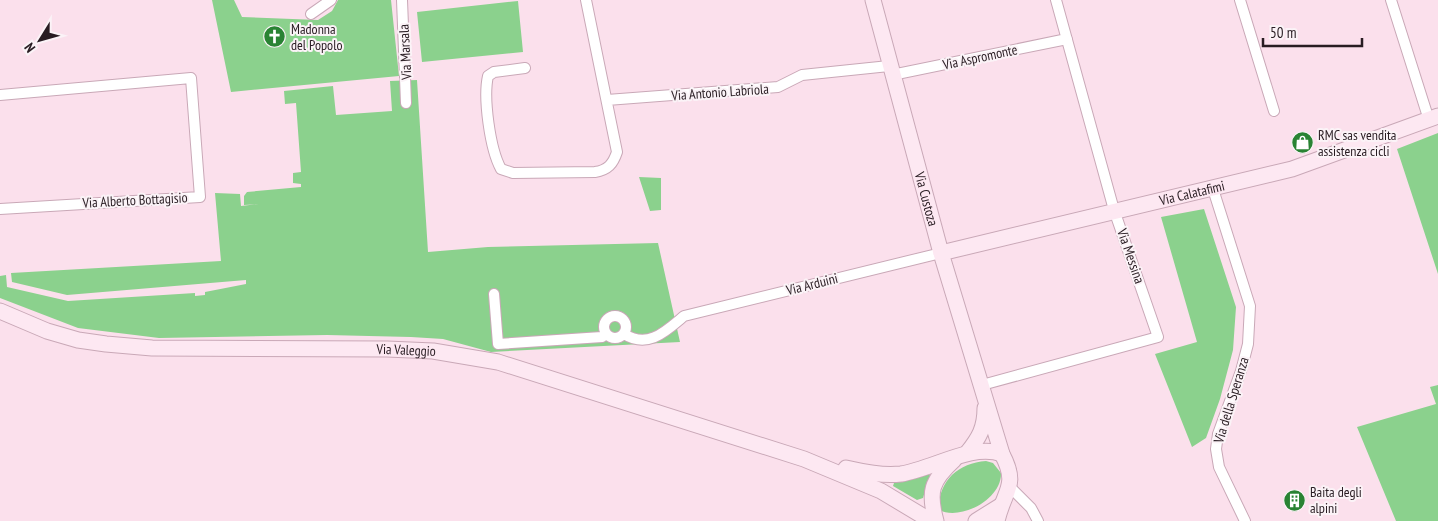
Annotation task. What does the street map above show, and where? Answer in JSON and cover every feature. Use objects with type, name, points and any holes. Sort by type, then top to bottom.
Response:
[{"type":"main road","name":"Via Custoza","points":[[873,0],[941,253],[1002,454],[1012,478],[1010,487]]},
{"type":"main road","name":"Via Calatafimi","points":[[941,253],[1114,210],[1213,189],[1292,169],[1433,118]]},
{"type":"main road","name":"Via Valeggio","points":[[0,311],[47,331],[78,340],[106,344],[152,348],[387,349],[432,352],[498,362],[804,459]]},
{"type":"main road","name":"Via Custoza","points":[[936,521],[930,500],[936,481],[942,471],[978,439],[985,424],[984,391]]},
{"type":"main road","points":[[804,459],[874,474],[900,474],[961,456],[992,450],[1002,454]]},
{"type":"main road","points":[[804,459],[881,491],[931,521]]},
{"type":"main road","points":[[997,521],[1000,506],[1010,487]]},
{"type":"main road","points":[[976,521],[1000,506]]},
{"type":"street","points":[[311,14],[331,0]]},
{"type":"street","name":"Via Marsala","points":[[402,0],[406,103]]},
{"type":"street","points":[[525,68],[494,72],[488,76],[487,97],[494,157],[501,169],[513,173],[595,172],[608,168],[614,162],[617,152],[586,0]]},
{"type":"street","name":"Via Messina","points":[[984,391],[1158,337],[1114,210],[1056,0]]},
{"type":"street","points":[[1240,0],[1274,111]]},
{"type":"street","points":[[1392,0],[1433,118]]},
{"type":"street","name":"Via Aspromonte","points":[[891,71],[1067,38]]},
{"type":"street","name":"Via Antonio Labriola","points":[[607,100],[778,87],[802,75],[891,71]]},
{"type":"street","name":"Via Alberto Bottagisio","points":[[0,95],[190,78],[200,196],[0,209]]},
{"type":"street","name":"Via della Speranza","points":[[1213,189],[1250,306],[1248,344],[1241,371],[1218,434],[1216,449],[1219,468],[1244,521]]},
{"type":"street","name":"Via Arduini","points":[[624,334],[634,340],[660,336],[684,316],[941,253]]},
{"type":"street","points":[[494,294],[498,344],[602,337],[606,334]]},
{"type":"street","points":[[616,316],[625,323],[624,334],[614,338],[606,334],[604,329],[605,322],[610,318],[616,316]]},
{"type":"street","points":[[1010,487],[1030,508],[1038,521]]},
{"type":"green space","points":[[212,0],[234,0],[242,17],[318,20],[332,11],[338,0],[391,0],[399,76],[231,92]]},
{"type":"green space","points":[[518,1],[523,52],[422,62],[417,12]]},
{"type":"green space","points":[[417,80],[428,252],[488,247],[658,243],[680,342],[491,352],[443,339],[411,337],[327,335],[159,338],[78,328],[0,298],[0,276],[6,275],[7,287],[68,301],[195,293],[195,296],[205,295],[205,292],[246,284],[246,280],[67,295],[12,282],[11,273],[221,261],[215,193],[240,194],[241,206],[259,204],[244,205],[244,196],[247,192],[301,187],[301,184],[293,183],[293,173],[301,172],[296,103],[285,104],[284,91],[333,86],[336,115],[392,111],[390,81]]},
{"type":"green space","points":[[1438,133],[1438,274],[1397,149]]},
{"type":"green space","points":[[639,177],[661,178],[661,210],[650,211]]},
{"type":"green space","points":[[1204,209],[1236,307],[1233,350],[1220,399],[1206,438],[1192,447],[1155,354],[1197,342],[1161,217]]},
{"type":"green space","points":[[1438,385],[1438,521],[1396,521],[1357,427],[1436,404],[1430,387]]},
{"type":"green space","points":[[986,461],[993,463],[1001,473],[1000,483],[988,499],[969,510],[958,513],[948,513],[939,510],[942,490],[952,475],[967,465]]},
{"type":"green space","points":[[927,472],[930,475],[923,498],[917,500],[893,486],[894,483]]},
{"type":"place","name":"Madonna del Popolo","points":[[275,37]]},
{"type":"place","name":"RMC sas vendita assistenza cicli","points":[[1302,143]]},
{"type":"place","name":"Baita degli alpini","points":[[1294,500]]}]
